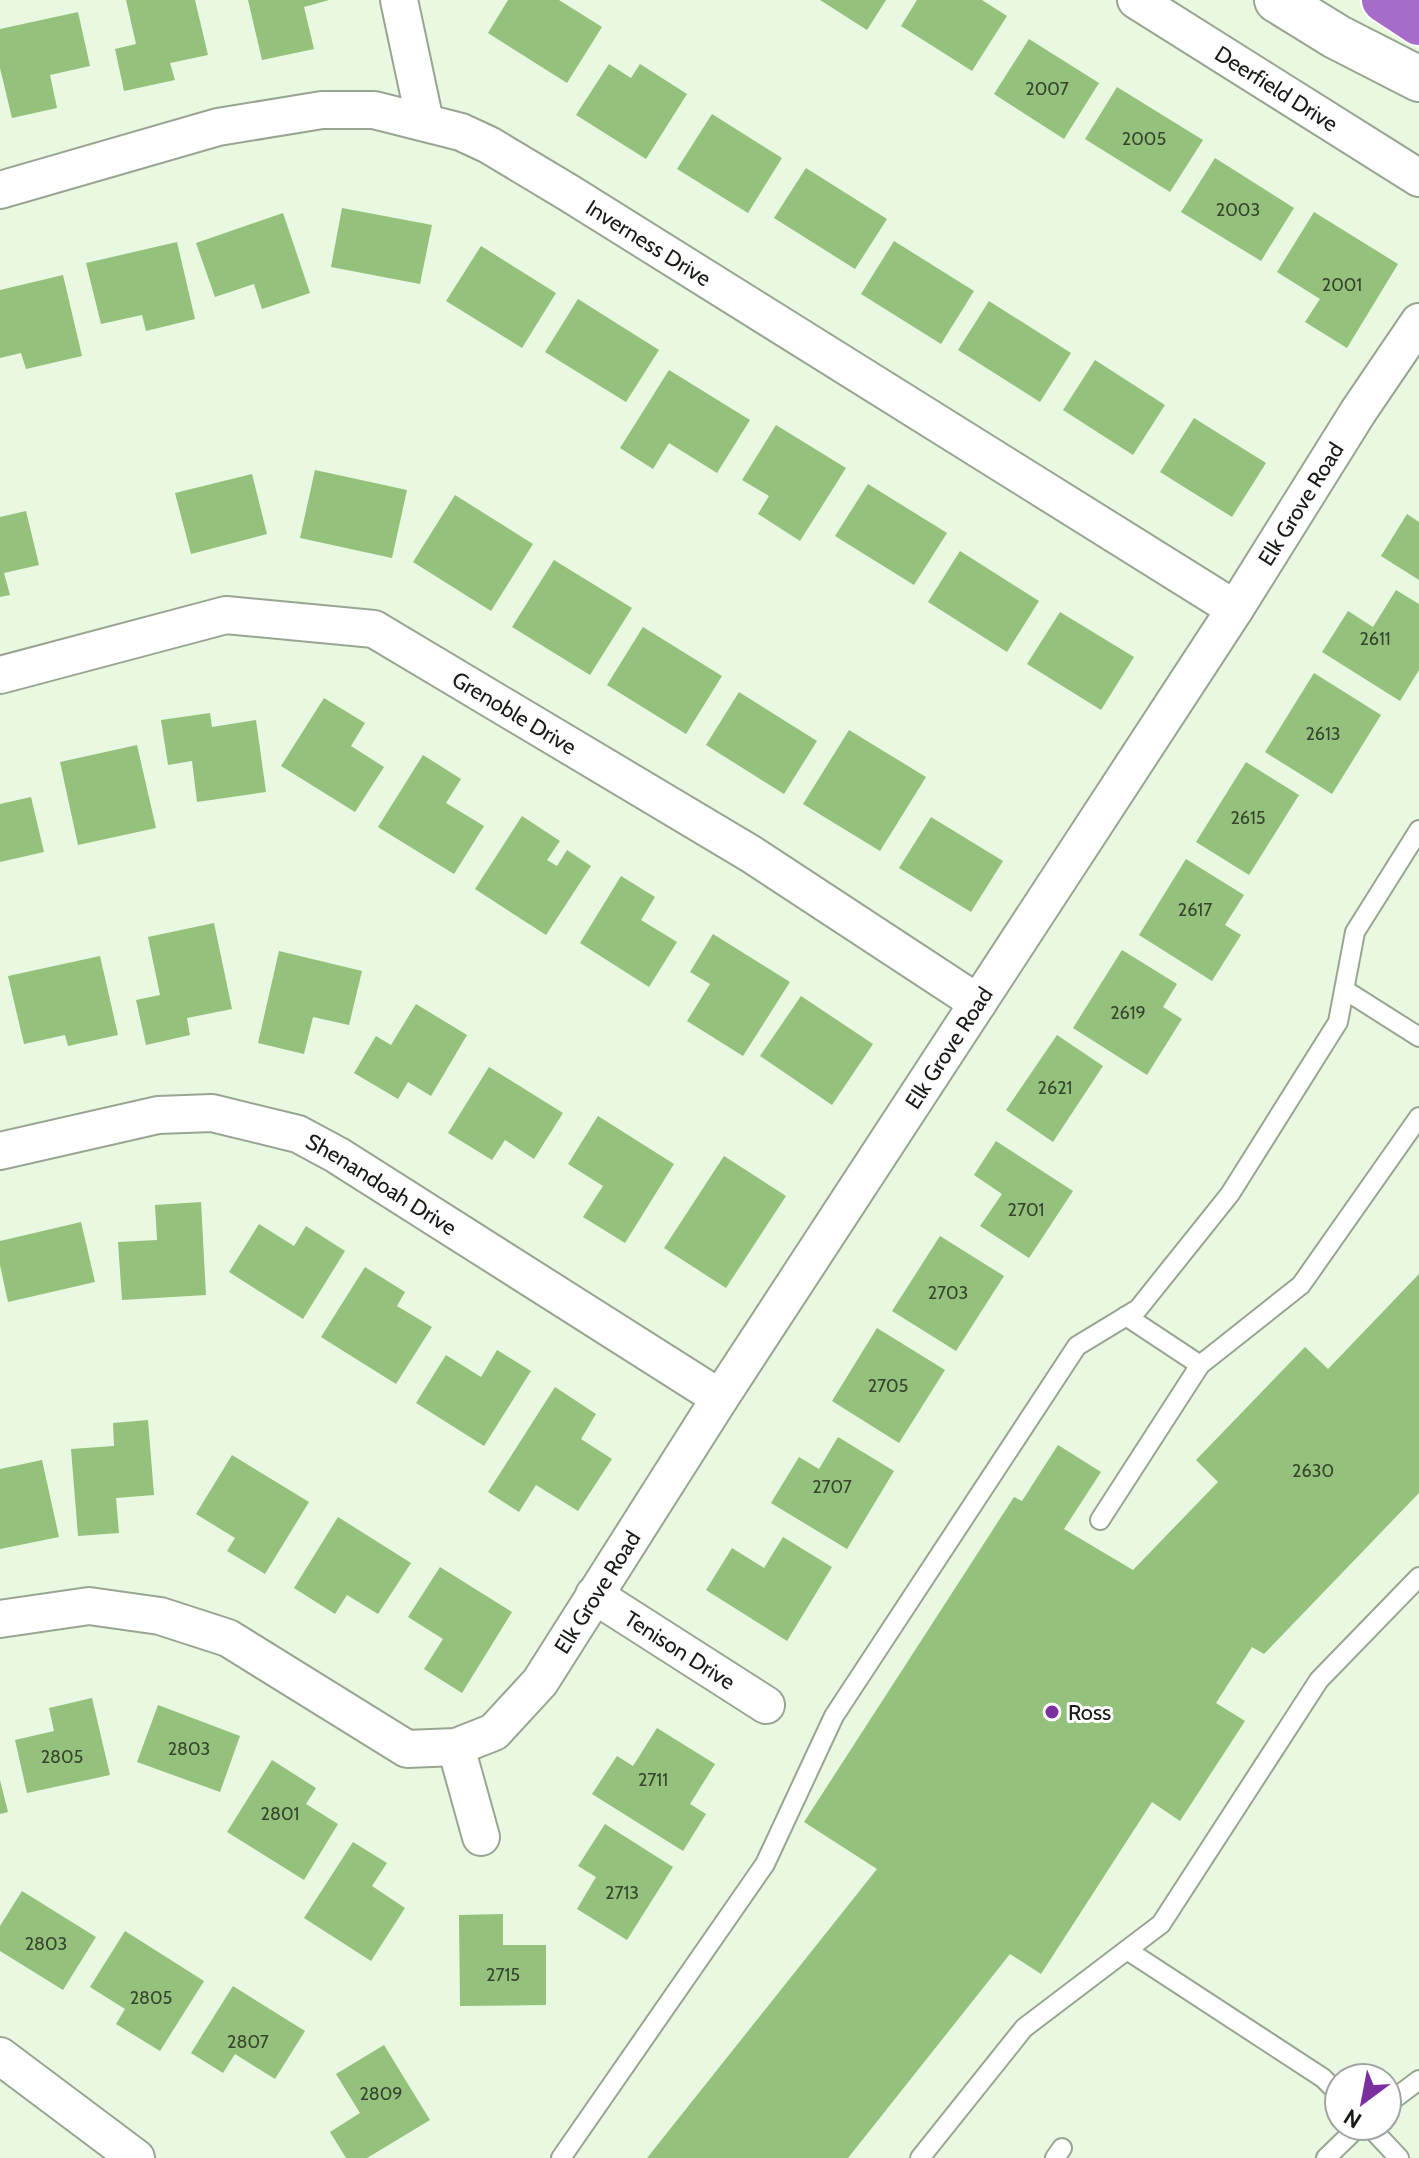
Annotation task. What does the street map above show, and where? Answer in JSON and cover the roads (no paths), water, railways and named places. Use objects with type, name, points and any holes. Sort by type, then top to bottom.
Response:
[{"type":"highway","points":[[1384,0],[1419,23]]},
{"type":"main road","points":[[1277,0],[1337,37],[1419,79]]},
{"type":"street","points":[[399,0],[425,122]]},
{"type":"street","name":"Deerfield Drive","points":[[1136,0],[1419,178]]},
{"type":"street","name":"Inverness Drive","points":[[0,190],[218,127],[322,110],[374,110],[461,132],[489,145],[569,193],[1235,609]]},
{"type":"street","name":"Elk Grove Road","points":[[0,1619],[89,1606],[160,1616],[228,1638],[407,1749],[456,1747],[494,1732],[540,1682],[720,1398],[1419,322]]},
{"type":"street","name":"Grenoble Drive","points":[[0,675],[226,615],[374,629],[751,854],[978,1003]]},
{"type":"street","name":"Shenandoah Drive","points":[[0,1151],[158,1115],[212,1113],[298,1134],[337,1155],[720,1398]]},
{"type":"street","name":"Tenison Drive","points":[[594,1595],[766,1705]]},
{"type":"street","points":[[456,1747],[481,1837]]},
{"type":"street","points":[[0,2056],[136,2158]]},
{"type":"lane","points":[[561,2158],[765,1864],[834,1716],[1077,1346],[1138,1309],[1230,1194],[1338,1022],[1355,932],[1419,830]]},
{"type":"lane","points":[[1345,990],[1419,1037]]},
{"type":"lane","points":[[1100,1520],[1200,1365],[1301,1285],[1419,1117]]},
{"type":"lane","points":[[1126,1316],[1200,1365]]},
{"type":"lane","points":[[920,2158],[1024,2028],[1161,1924],[1319,1680],[1419,1577]]},
{"type":"lane","points":[[1127,1950],[1323,2078]]},
{"type":"lane","points":[[1326,2158],[1342,2142]]},
{"type":"lane","points":[[1384,2142],[1399,2158]]},
{"type":"place","name":"Ross","points":[[1052,1712]]}]
